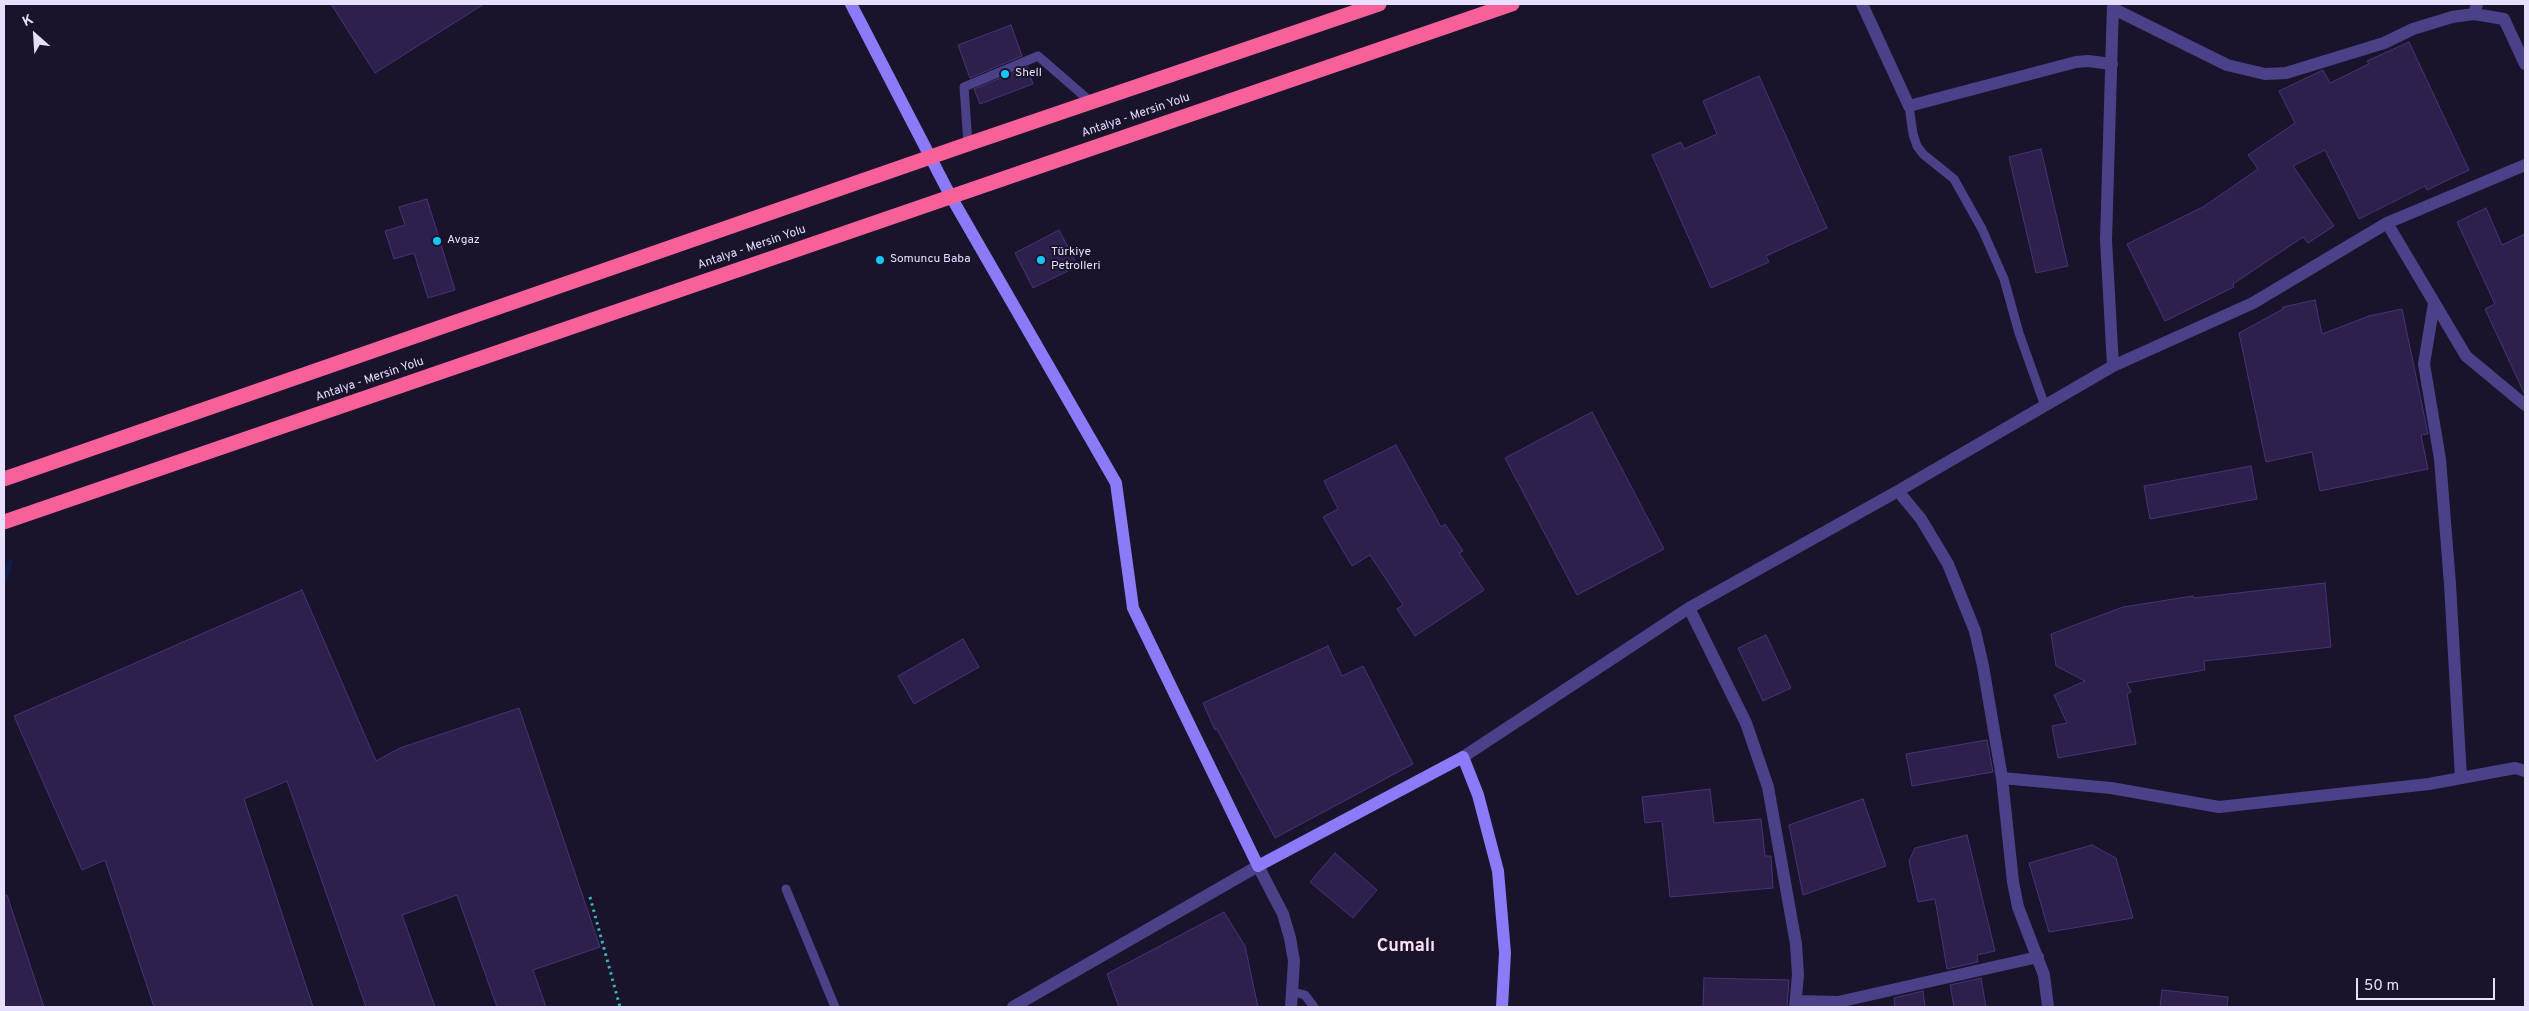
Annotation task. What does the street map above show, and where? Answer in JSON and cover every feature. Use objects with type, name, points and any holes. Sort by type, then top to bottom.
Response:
[{"type":"highway","points":[[4,479],[931,156],[1379,4]]},
{"type":"highway","name":"Antalya - Mersin Yolu","points":[[4,522],[950,195],[1512,4]]},
{"type":"street","points":[[851,4],[950,195],[1116,483],[1133,608],[1283,914],[1294,961],[1291,1007]]},
{"type":"street","points":[[1862,4],[1909,106],[2076,62],[2088,60],[2112,64]]},
{"type":"street","points":[[2113,366],[2106,240],[2114,6],[2227,65],[2265,74],[2286,73],[2384,43],[2413,29],[2476,9],[2504,19],[2525,64]]},
{"type":"street","points":[[1013,1007],[1258,866],[1463,757],[1689,608],[1898,491],[2113,366],[2253,303],[2387,223],[2525,165]]},
{"type":"street","points":[[2387,223],[2466,356],[2525,405]]},
{"type":"street","points":[[2434,303],[2424,364],[2440,459],[2461,778]]},
{"type":"street","points":[[1898,491],[1935,541],[1962,594],[1975,630],[2002,778],[2012,882],[2018,907],[2038,957],[2046,984],[2048,1007]]},
{"type":"street","points":[[1689,608],[1746,722],[1768,787],[1796,944],[1795,1004],[1838,1002],[2038,957]]},
{"type":"street","points":[[1463,757],[1478,795],[1498,871],[1505,952],[1502,1007]]},
{"type":"street","points":[[2002,778],[2111,788],[2219,807],[2429,784],[2515,768],[2525,771]]},
{"type":"lane","points":[[968,144],[964,86],[1038,56],[1091,102]]},
{"type":"lane","points":[[1909,106],[1913,134],[1917,146],[1923,154],[1954,178],[1982,229],[2004,279],[2019,333],[2045,406]]},
{"type":"lane","points":[[786,889],[835,1007]]},
{"type":"lane","points":[[1293,992],[1305,995],[1314,1007]]},
{"type":"path","points":[[590,897],[620,1007]]},
{"type":"building","points":[[331,4],[484,4],[375,73]]},
{"type":"building","points":[[1011,25],[1022,56],[970,78],[958,45]]},
{"type":"building","points":[[2409,42],[2469,170],[2427,190],[2425,186],[2359,219],[2325,150],[2293,166],[2334,226],[2308,243],[2303,237],[2233,284],[2234,287],[2165,321],[2127,244],[2203,207],[2258,169],[2248,155],[2295,123],[2279,91],[2323,70],[2330,83],[2369,64],[2367,61]]},
{"type":"building","points":[[1027,67],[1033,84],[980,104],[974,89]]},
{"type":"building","points":[[1759,76],[1827,228],[1766,256],[1769,262],[1711,288],[1652,155],[1681,142],[1684,149],[1717,134],[1703,101]]},
{"type":"building","points":[[2041,149],[2068,266],[2036,273],[2009,157]]},
{"type":"building","points":[[427,199],[455,290],[428,298],[414,253],[394,259],[385,231],[405,225],[399,207]]},
{"type":"building","points":[[2486,208],[2502,245],[2525,234],[2525,395],[2485,309],[2495,304],[2457,222]]},
{"type":"building","points":[[1059,230],[1078,266],[1033,288],[1015,253]]},
{"type":"building","points":[[2315,300],[2322,334],[2369,316],[2402,309],[2428,434],[2421,435],[2428,469],[2320,491],[2312,452],[2266,462],[2239,333],[2283,309],[2283,307]]},
{"type":"building","points":[[1592,412],[1664,549],[1577,595],[1505,458]]},
{"type":"building","points":[[1396,445],[1441,527],[1445,524],[1463,551],[1459,553],[1484,590],[1415,636],[1397,609],[1403,605],[1370,555],[1352,566],[1323,517],[1338,509],[1324,481]]},
{"type":"building","points":[[2251,466],[2257,499],[2150,519],[2144,486]]},
{"type":"building","points":[[2325,583],[2331,647],[2204,661],[2205,670],[2127,683],[2131,692],[2127,694],[2136,744],[2058,758],[2052,726],[2067,723],[2054,695],[2085,681],[2056,666],[2051,634],[2123,607],[2193,596],[2194,598]]},
{"type":"building","points":[[302,590],[376,761],[400,748],[519,708],[600,947],[533,970],[546,1007],[497,1007],[457,895],[402,915],[435,1007],[366,1007],[287,781],[244,799],[313,1007],[154,1007],[105,860],[82,870],[14,716]]},
{"type":"building","points":[[1766,635],[1791,688],[1763,701],[1738,648]]},
{"type":"building","points":[[963,639],[979,667],[914,704],[898,676]]},
{"type":"building","points":[[1328,646],[1342,676],[1363,666],[1413,764],[1275,838],[1217,729],[1215,730],[1203,703]]},
{"type":"building","points":[[1987,740],[1993,772],[1912,786],[1906,754]]},
{"type":"building","points":[[1710,789],[1714,823],[1761,819],[1765,856],[1771,856],[1773,888],[1670,897],[1662,821],[1645,823],[1642,797]]},
{"type":"building","points":[[1863,799],[1886,866],[1803,895],[1789,825]]},
{"type":"building","points":[[1967,835],[1995,951],[1977,955],[1978,962],[1947,969],[1935,899],[1918,902],[1909,861],[1915,848]]},
{"type":"building","points":[[2092,845],[2116,858],[2133,918],[2049,932],[2029,863]]},
{"type":"building","points":[[1335,853],[1377,890],[1353,918],[1310,882]]},
{"type":"building","points":[[4,895],[7,895],[44,1007],[4,1007]]},
{"type":"building","points":[[1224,912],[1245,946],[1258,1007],[1119,1007],[1107,974]]},
{"type":"building","points":[[1704,978],[1789,980],[1787,1007],[1703,1007]]},
{"type":"building","points":[[1981,978],[1986,1007],[1954,1007],[1950,985]]},
{"type":"building","points":[[2162,990],[2228,997],[2227,1007],[2160,1007]]},
{"type":"building","points":[[1923,991],[1925,1007],[1895,1007],[1894,998]]},
{"type":"waterway","points":[[4,581],[10,562]]},
{"type":"place","name":"Shell","points":[[1005,74]]},
{"type":"place","name":"Avgaz","points":[[437,241]]},
{"type":"place","name":"Somuncu Baba","points":[[880,260]]},
{"type":"place","name":"Türkiye Petrolleri","points":[[1041,260]]},
{"type":"district","name":"Cumalı","points":[[1406,947]]}]
